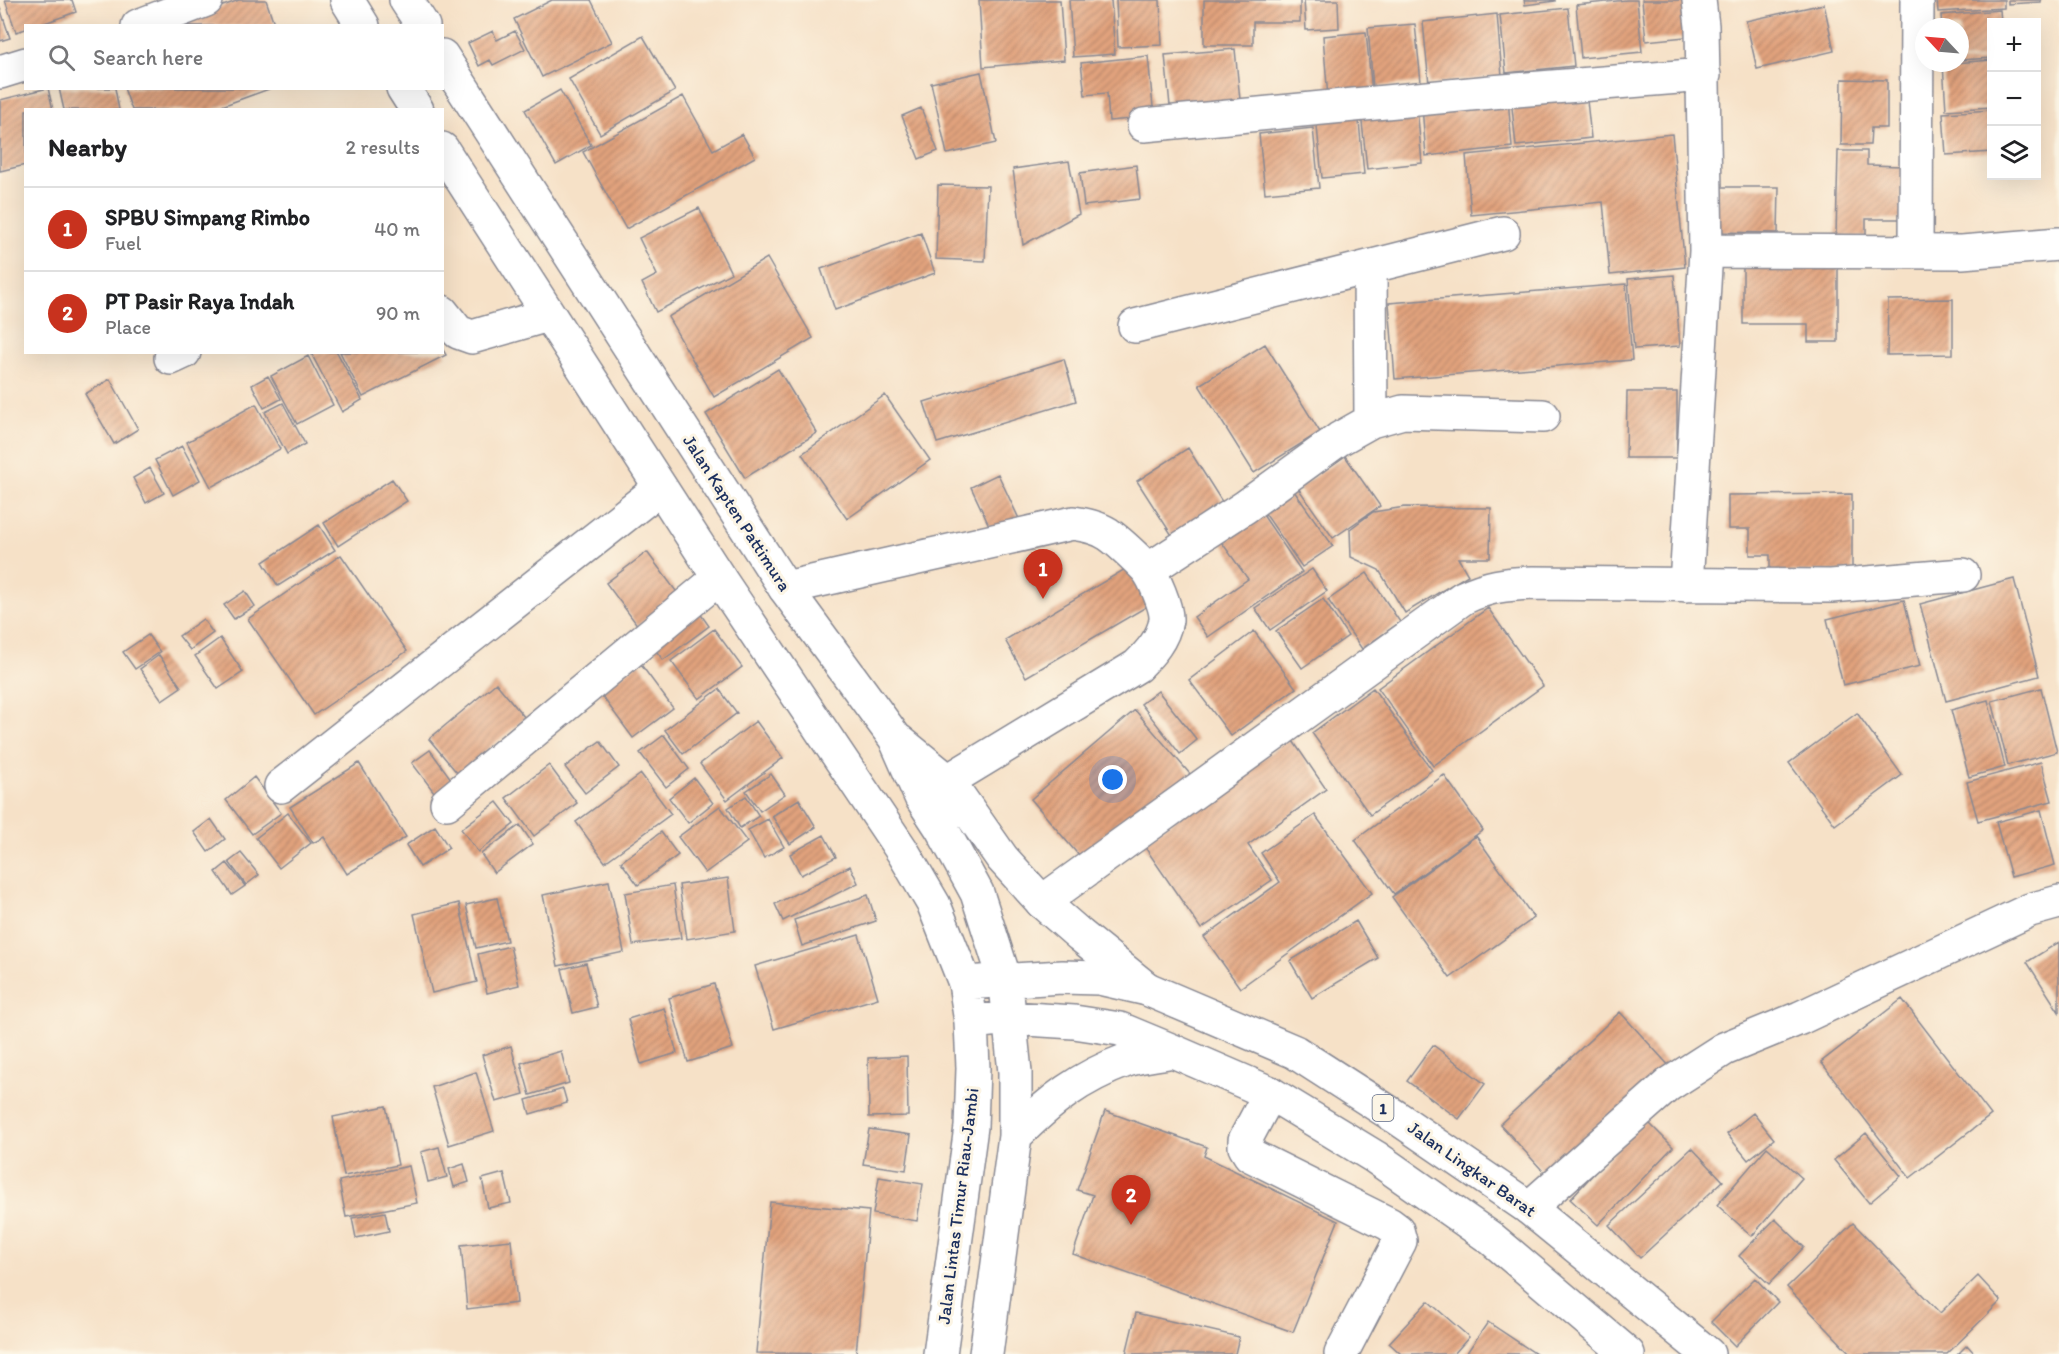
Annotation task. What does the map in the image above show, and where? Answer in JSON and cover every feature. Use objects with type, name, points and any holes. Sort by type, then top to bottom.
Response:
[{"type":"main road","points":[[143,24],[206,0]]},
{"type":"main road","points":[[347,0],[362,24]]},
{"type":"main road","points":[[406,0],[422,24]]},
{"type":"main road","points":[[1686,585],[1706,251],[1704,75],[1699,0]]},
{"type":"main road","points":[[1916,251],[1917,0]]},
{"type":"main road","name":"Jalan Kapten Pattimura","points":[[444,59],[785,588],[935,789]]},
{"type":"main road","points":[[0,72],[24,65]]},
{"type":"main road","points":[[1144,125],[1491,92],[1704,75]]},
{"type":"main road","points":[[405,90],[416,108]]},
{"type":"main road","points":[[444,152],[719,578],[903,852],[934,904],[965,983]]},
{"type":"main road","points":[[503,244],[552,227]]},
{"type":"main road","points":[[1135,326],[1503,233]]},
{"type":"main road","points":[[1706,251],[1962,252],[2059,244]]},
{"type":"main road","points":[[1370,267],[1371,421]]},
{"type":"main road","points":[[444,315],[458,333],[472,337],[548,315]]},
{"type":"main road","points":[[1148,570],[1245,507],[1339,439],[1371,421],[1403,412],[1543,416]]},
{"type":"main road","points":[[281,786],[660,488]]},
{"type":"main road","points":[[785,588],[1073,523],[1090,526],[1107,533],[1148,570],[1166,611],[1166,619],[1164,629],[1152,650],[1137,666],[935,789]]},
{"type":"main road","points":[[1042,902],[1453,605],[1483,588],[1508,584],[1831,586],[1963,575]]},
{"type":"main road","points":[[447,803],[719,578]]},
{"type":"main road","points":[[935,789],[1042,902],[1148,989]]},
{"type":"main road","points":[[935,789],[942,829],[977,894],[1005,980],[1015,1072],[1015,1136],[986,1354]]},
{"type":"main road","points":[[1529,1208],[1668,1085],[1724,1049],[1800,1018],[2030,910],[2059,902]]},
{"type":"main road","name":"Jalan Lingkar Barat","points":[[1005,980],[1099,978],[1148,989],[1295,1052],[1396,1117],[1529,1208],[1708,1354]]},
{"type":"main road","name":"1","points":[[965,983],[1005,980]]},
{"type":"main road","name":"Jalan Lintas Timur Riau-Jambi","points":[[940,1354],[971,1127],[973,1068],[971,1022],[965,983]]},
{"type":"main road","points":[[971,1022],[1010,1018],[1074,1022],[1120,1029],[1270,1093],[1375,1157],[1492,1239],[1628,1354]]},
{"type":"main road","points":[[1015,1136],[1041,1110],[1082,1079],[1129,1060],[1173,1051]]},
{"type":"main road","points":[[1270,1093],[1245,1140],[1245,1147],[1250,1155],[1389,1224],[1397,1230],[1400,1241],[1341,1354]]},
{"type":"building","points":[[5,0],[72,0],[76,12],[42,24],[24,24],[24,30],[16,32]]},
{"type":"building","points":[[239,0],[266,0],[274,24],[174,24]]},
{"type":"building","points":[[552,0],[591,0],[612,42],[542,77],[514,19]]},
{"type":"building","points":[[979,0],[1060,0],[1064,60],[983,67]]},
{"type":"building","points":[[1069,0],[1111,0],[1115,54],[1073,57]]},
{"type":"building","points":[[1116,0],[1160,0],[1162,45],[1118,47]]},
{"type":"building","points":[[1204,0],[1300,0],[1300,22],[1253,22],[1253,45],[1204,45]]},
{"type":"building","points":[[1304,0],[1338,0],[1339,28],[1306,30]]},
{"type":"building","points":[[1524,0],[1555,0],[1555,1],[1525,5]]},
{"type":"building","points":[[1637,0],[1642,52],[1581,58],[1576,5]]},
{"type":"building","points":[[1642,0],[1691,0],[1695,36],[1646,41]]},
{"type":"building","points":[[1937,0],[2004,0],[2004,8],[1938,12]]},
{"type":"building","points":[[2008,0],[2041,0],[2041,2],[2008,4]]},
{"type":"building","points":[[1824,4],[1834,51],[1757,69],[1746,21]]},
{"type":"building","points":[[0,8],[10,38],[0,41]]},
{"type":"building","points":[[1568,8],[1574,66],[1506,73],[1500,15]]},
{"type":"building","points":[[2000,10],[2001,18],[1987,18],[1987,58],[1969,59],[1969,18],[1941,18],[1941,15]]},
{"type":"building","points":[[1497,14],[1502,76],[1429,84],[1423,22]]},
{"type":"building","points":[[1415,24],[1421,82],[1373,87],[1368,28]]},
{"type":"building","points":[[493,31],[497,40],[515,31],[525,49],[493,65],[490,60],[479,66],[468,43]]},
{"type":"building","points":[[1366,32],[1372,93],[1328,98],[1323,36]]},
{"type":"building","points":[[643,36],[675,91],[600,134],[569,79]]},
{"type":"building","points":[[1235,49],[1241,110],[1171,116],[1165,55]]},
{"type":"building","points":[[1148,56],[1154,117],[1109,121],[1107,93],[1085,95],[1081,63]]},
{"type":"building","points":[[1987,60],[1987,107],[1946,110],[1944,72],[1969,72],[1969,62]]},
{"type":"building","points":[[981,72],[996,143],[947,154],[931,83]]},
{"type":"building","points":[[1842,79],[1887,80],[1887,128],[1871,128],[1870,145],[1841,145]]},
{"type":"building","points":[[48,90],[53,108],[24,108],[24,165],[0,171],[0,100]]},
{"type":"building","points":[[59,90],[115,90],[119,108],[64,108]]},
{"type":"building","points":[[125,90],[266,90],[217,108],[131,108]]},
{"type":"building","points":[[560,90],[591,145],[556,165],[525,110]]},
{"type":"building","points":[[1586,91],[1591,138],[1516,146],[1511,98]]},
{"type":"building","points":[[683,96],[713,150],[742,134],[755,157],[626,229],[583,152]]},
{"type":"building","points":[[1508,98],[1512,147],[1426,156],[1422,107]]},
{"type":"building","points":[[1417,107],[1422,163],[1367,169],[1361,113]]},
{"type":"building","points":[[921,108],[938,151],[919,159],[902,116]]},
{"type":"building","points":[[1987,110],[1987,152],[1946,155],[1943,113]]},
{"type":"building","points":[[1358,111],[1364,174],[1322,178],[1316,116]]},
{"type":"building","points":[[1313,128],[1319,188],[1265,193],[1259,134]]},
{"type":"building","points":[[1672,134],[1685,267],[1610,275],[1603,202],[1471,215],[1466,155]]},
{"type":"building","points":[[1838,151],[1867,151],[1867,165],[1902,166],[1901,219],[1866,219],[1866,237],[1836,236]]},
{"type":"building","points":[[1069,161],[1079,214],[1023,245],[1013,169]]},
{"type":"building","points":[[1136,165],[1140,199],[1084,206],[1080,173]]},
{"type":"building","points":[[938,185],[988,186],[985,261],[936,259]]},
{"type":"building","points":[[1716,187],[1779,187],[1778,233],[1715,232]]},
{"type":"building","points":[[699,208],[731,273],[656,312],[642,283],[657,275],[639,238]]},
{"type":"building","points":[[921,233],[935,273],[835,310],[821,269]]},
{"type":"building","points":[[767,258],[813,338],[714,397],[668,317]]},
{"type":"building","points":[[1838,263],[1838,342],[1808,342],[1808,324],[1743,324],[1743,264]]},
{"type":"building","points":[[1674,275],[1680,346],[1634,349],[1628,279]]},
{"type":"building","points":[[1626,284],[1632,360],[1395,379],[1389,303]]},
{"type":"building","points":[[1953,299],[1953,354],[1887,355],[1888,300]]},
{"type":"building","points":[[1265,344],[1320,432],[1254,473],[1199,385]]},
{"type":"building","points":[[444,352],[446,355],[363,397],[341,354],[444,354]]},
{"type":"building","points":[[338,354],[362,400],[342,412],[312,355]]},
{"type":"building","points":[[308,356],[333,405],[297,424],[271,376]]},
{"type":"building","points":[[1064,359],[1076,401],[937,443],[924,402]]},
{"type":"building","points":[[778,369],[817,433],[745,478],[706,414]]},
{"type":"building","points":[[268,376],[281,399],[264,408],[252,385]]},
{"type":"building","points":[[110,379],[138,429],[114,444],[85,394]]},
{"type":"building","points":[[1627,392],[1677,392],[1677,458],[1626,458]]},
{"type":"building","points":[[885,395],[930,460],[847,519],[802,454]]},
{"type":"building","points":[[283,403],[305,444],[287,454],[265,412]]},
{"type":"building","points":[[256,404],[280,449],[211,487],[187,442]]},
{"type":"building","points":[[182,446],[200,480],[173,495],[155,460]]},
{"type":"building","points":[[1188,448],[1226,508],[1175,540],[1137,481]]},
{"type":"building","points":[[1345,456],[1380,506],[1333,538],[1298,488]]},
{"type":"building","points":[[150,468],[164,493],[146,503],[133,478]]},
{"type":"building","points":[[998,474],[1020,521],[993,534],[971,487]]},
{"type":"building","points":[[392,479],[407,501],[338,546],[324,523]]},
{"type":"building","points":[[1294,491],[1333,546],[1302,567],[1264,512]]},
{"type":"building","points":[[1852,494],[1852,571],[1770,572],[1770,555],[1750,555],[1750,529],[1728,529],[1728,495]]},
{"type":"building","points":[[1405,507],[1491,508],[1490,558],[1458,558],[1468,575],[1405,613],[1379,570],[1351,557],[1350,529],[1373,512]]},
{"type":"building","points":[[1261,512],[1302,572],[1208,637],[1194,617],[1248,579],[1220,540]]},
{"type":"building","points":[[319,525],[335,550],[278,586],[263,562]]},
{"type":"building","points":[[647,552],[679,595],[638,626],[606,583]]},
{"type":"building","points":[[341,555],[407,651],[314,715],[248,619]]},
{"type":"building","points":[[1132,565],[1153,603],[1026,677],[1005,640]]},
{"type":"building","points":[[1312,569],[1327,591],[1270,630],[1255,608]]},
{"type":"building","points":[[1367,573],[1400,622],[1362,649],[1328,600]]},
{"type":"building","points":[[2014,579],[2039,676],[1946,701],[1920,604]]},
{"type":"building","points":[[245,591],[255,606],[234,619],[224,605]]},
{"type":"building","points":[[1323,599],[1348,636],[1302,668],[1276,631]]},
{"type":"building","points":[[1904,600],[1920,666],[1843,685],[1827,619]]},
{"type":"building","points":[[1488,608],[1543,686],[1433,766],[1378,688]]},
{"type":"building","points":[[697,609],[709,626],[663,660],[651,644]]},
{"type":"building","points":[[203,619],[213,633],[190,650],[179,636]]},
{"type":"building","points":[[714,629],[742,667],[699,699],[671,661]]},
{"type":"building","points":[[1254,631],[1296,688],[1231,736],[1189,680]]},
{"type":"building","points":[[148,635],[160,652],[135,669],[123,652]]},
{"type":"building","points":[[220,638],[243,672],[218,689],[195,656]]},
{"type":"building","points":[[159,655],[181,687],[162,700],[140,669]]},
{"type":"building","points":[[639,662],[673,708],[633,738],[599,692]]},
{"type":"building","points":[[496,683],[525,718],[458,774],[429,739]]},
{"type":"building","points":[[1373,688],[1432,770],[1370,815],[1312,733]]},
{"type":"building","points":[[2041,688],[2057,752],[2008,765],[1992,701]]},
{"type":"building","points":[[719,689],[737,713],[683,754],[665,730]]},
{"type":"building","points":[[1158,691],[1197,740],[1180,754],[1141,704]]},
{"type":"building","points":[[1988,700],[2005,767],[1969,777],[1951,710]]},
{"type":"building","points":[[1135,710],[1190,774],[1086,864],[1031,799]]},
{"type":"building","points":[[1857,713],[1902,775],[1835,825],[1789,763]]},
{"type":"building","points":[[756,721],[783,758],[727,800],[700,764]]},
{"type":"building","points":[[664,735],[689,769],[666,787],[640,753]]},
{"type":"building","points":[[1291,738],[1326,789],[1248,845],[1272,880],[1201,929],[1142,843]]},
{"type":"building","points":[[600,741],[619,767],[585,793],[565,767]]},
{"type":"building","points":[[430,750],[454,783],[437,796],[412,763]]},
{"type":"building","points":[[2041,762],[2052,801],[1978,821],[1967,782]]},
{"type":"building","points":[[359,763],[406,837],[347,874],[324,837],[313,843],[290,807]]},
{"type":"building","points":[[549,765],[577,803],[534,836],[506,798]]},
{"type":"building","points":[[641,774],[671,814],[605,862],[576,822]]},
{"type":"building","points":[[771,774],[785,794],[760,811],[746,791]]},
{"type":"building","points":[[1444,775],[1483,830],[1394,894],[1355,840]]},
{"type":"building","points":[[254,777],[281,813],[252,834],[226,800]]},
{"type":"building","points":[[694,778],[713,803],[688,823],[669,798]]},
{"type":"building","points":[[746,796],[759,816],[740,828],[728,808]]},
{"type":"building","points":[[799,799],[816,827],[790,844],[772,816]]},
{"type":"building","points":[[497,802],[514,824],[478,852],[461,829]]},
{"type":"building","points":[[720,806],[747,842],[705,873],[678,837]]},
{"type":"building","points":[[2041,810],[2055,865],[2011,877],[1996,822]]},
{"type":"building","points":[[288,813],[311,843],[279,868],[256,838]]},
{"type":"building","points":[[1315,815],[1372,893],[1240,988],[1204,937],[1280,882],[1261,853]]},
{"type":"building","points":[[211,819],[225,839],[208,852],[194,832]]},
{"type":"building","points":[[768,819],[784,847],[764,858],[748,830]]},
{"type":"building","points":[[520,825],[533,844],[494,873],[481,854]]},
{"type":"building","points":[[435,826],[449,848],[420,867],[406,845]]},
{"type":"building","points":[[661,832],[678,855],[638,885],[621,862]]},
{"type":"building","points":[[824,835],[836,857],[801,875],[790,854]]},
{"type":"building","points":[[1476,836],[1534,918],[1450,978],[1392,897]]},
{"type":"building","points":[[241,853],[259,875],[246,885],[229,862]]},
{"type":"building","points":[[227,863],[245,886],[232,895],[216,872]]},
{"type":"building","points":[[850,866],[858,883],[783,921],[775,904]]},
{"type":"building","points":[[728,878],[735,931],[687,939],[679,885]]},
{"type":"building","points":[[609,881],[624,952],[558,966],[543,895]]},
{"type":"building","points":[[673,885],[681,938],[633,945],[625,893]]},
{"type":"building","points":[[868,895],[876,921],[802,946],[794,920]]},
{"type":"building","points":[[497,898],[507,941],[476,948],[466,905]]},
{"type":"building","points":[[459,903],[477,982],[432,993],[414,914]]},
{"type":"building","points":[[1356,921],[1378,958],[1312,998],[1290,961]]},
{"type":"building","points":[[859,935],[878,998],[774,1029],[755,966]]},
{"type":"building","points":[[2059,942],[2059,1012],[2027,962]]},
{"type":"building","points":[[510,946],[519,985],[487,993],[478,954]]},
{"type":"building","points":[[586,963],[597,1007],[573,1013],[562,969]]},
{"type":"building","points":[[714,984],[733,1048],[688,1062],[669,998]]},
{"type":"building","points":[[1902,999],[1991,1115],[1910,1178],[1821,1062]]},
{"type":"building","points":[[664,1008],[677,1053],[641,1064],[628,1019]]},
{"type":"building","points":[[1620,1012],[1672,1069],[1552,1181],[1500,1124]]},
{"type":"building","points":[[1433,1045],[1485,1084],[1459,1119],[1407,1081]]},
{"type":"building","points":[[511,1046],[524,1094],[496,1102],[482,1055]]},
{"type":"building","points":[[561,1051],[569,1083],[530,1095],[521,1063]]},
{"type":"building","points":[[907,1056],[908,1116],[869,1117],[868,1058]]},
{"type":"building","points":[[476,1072],[494,1131],[449,1145],[432,1087]]},
{"type":"building","points":[[563,1089],[567,1103],[530,1114],[526,1100]]},
{"type":"building","points":[[386,1106],[398,1165],[344,1176],[333,1117]]},
{"type":"building","points":[[1105,1111],[1207,1147],[1204,1156],[1338,1221],[1293,1332],[1073,1254],[1093,1195],[1077,1190]]},
{"type":"building","points":[[1753,1113],[1774,1139],[1748,1160],[1727,1134]]},
{"type":"building","points":[[1645,1119],[1673,1147],[1598,1225],[1570,1199]]},
{"type":"building","points":[[869,1129],[911,1135],[906,1170],[863,1164]]},
{"type":"building","points":[[1866,1133],[1901,1176],[1869,1203],[1834,1160]]},
{"type":"building","points":[[439,1147],[447,1177],[428,1182],[421,1152]]},
{"type":"building","points":[[1767,1147],[1802,1178],[1752,1236],[1717,1205]]},
{"type":"building","points":[[1692,1148],[1723,1181],[1640,1258],[1609,1225]]},
{"type":"building","points":[[464,1164],[469,1182],[454,1187],[449,1169]]},
{"type":"building","points":[[409,1166],[417,1203],[346,1217],[339,1181]]},
{"type":"building","points":[[504,1173],[511,1203],[488,1208],[482,1179]]},
{"type":"building","points":[[879,1177],[923,1184],[917,1221],[873,1214]]},
{"type":"building","points":[[770,1202],[869,1211],[856,1354],[756,1353]]},
{"type":"building","points":[[385,1212],[389,1231],[356,1238],[352,1218]]},
{"type":"building","points":[[1775,1219],[1804,1247],[1769,1284],[1739,1256]]},
{"type":"building","points":[[1853,1223],[1940,1313],[1978,1276],[2001,1301],[1947,1354],[1851,1354],[1787,1287]]},
{"type":"building","points":[[511,1240],[517,1303],[467,1309],[461,1245]]},
{"type":"building","points":[[1755,1278],[1778,1302],[1735,1346],[1711,1322]]},
{"type":"building","points":[[1428,1301],[1469,1337],[1454,1354],[1401,1354],[1389,1343]]},
{"type":"building","points":[[1136,1313],[1239,1337],[1235,1354],[1126,1354]]},
{"type":"building","points":[[1488,1322],[1536,1354],[1466,1354]]},
{"type":"building","points":[[1967,1345],[1975,1354],[1958,1354]]},
{"type":"place","name":"SPBU Simpang Rimbo","points":[[1043,599]]},
{"type":"place","name":"PT Pasir Raya Indah","points":[[1131,1225]]}]
